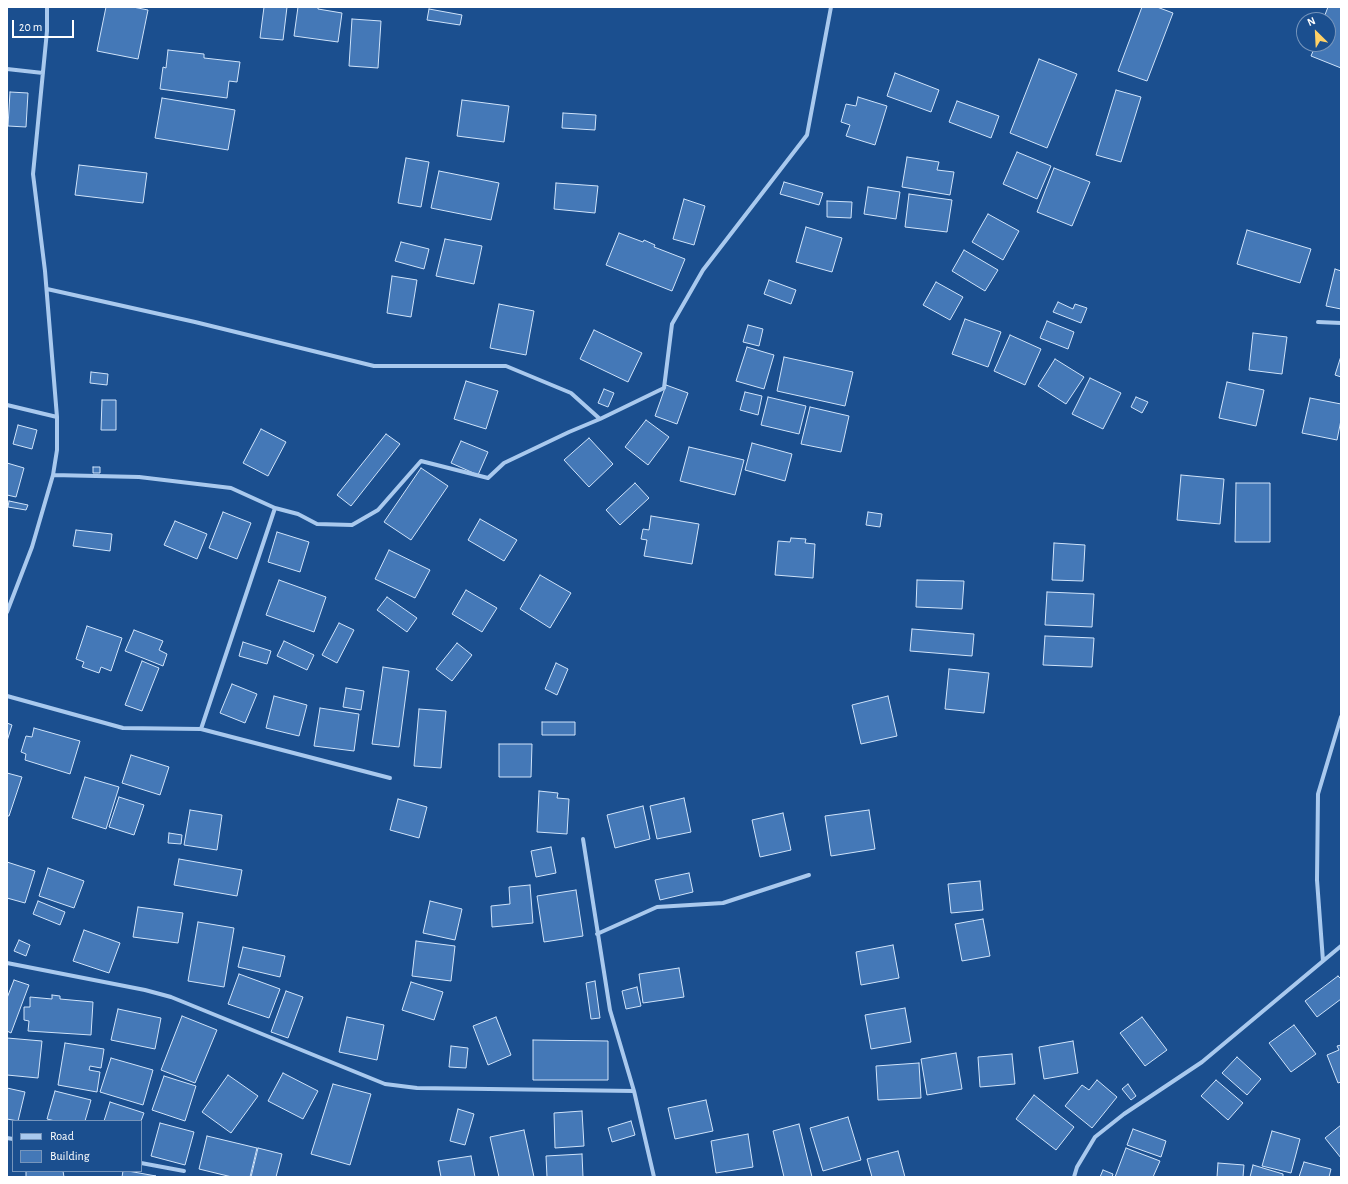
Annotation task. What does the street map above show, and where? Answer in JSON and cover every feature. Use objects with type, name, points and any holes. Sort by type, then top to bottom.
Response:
[{"type":"street","points":[[7,612],[32,546],[53,475],[57,450],[57,417],[47,289],[33,174],[48,31],[47,7]]},
{"type":"street","points":[[53,475],[139,477],[231,488],[275,508],[298,514],[317,524],[352,525],[378,510],[421,461],[488,478],[504,463],[664,388],[672,324],[703,270],[807,135],[831,7]]},
{"type":"street","points":[[7,69],[43,73]]},
{"type":"street","points":[[47,289],[195,322],[374,366],[506,366],[571,393],[600,419]]},
{"type":"street","points":[[1318,322],[1341,323]]},
{"type":"street","points":[[7,405],[57,417]]},
{"type":"street","points":[[201,728],[275,508]]},
{"type":"street","points":[[7,696],[123,728],[201,728],[390,778]]},
{"type":"street","points":[[1323,961],[1317,880],[1318,794],[1341,717]]},
{"type":"street","points":[[583,839],[610,1010],[634,1091],[654,1177]]},
{"type":"street","points":[[597,934],[657,907],[723,903],[809,875]]},
{"type":"street","points":[[1074,1177],[1077,1167],[1095,1137],[1124,1114],[1202,1062],[1341,946]]},
{"type":"street","points":[[7,962],[145,990],[171,997],[385,1084],[417,1088],[634,1091]]},
{"type":"street","points":[[142,1163],[184,1171]]},
{"type":"building","points":[[106,7],[133,7],[148,10],[138,59],[97,51]]},
{"type":"building","points":[[264,7],[287,7],[283,40],[260,38]]},
{"type":"building","points":[[298,7],[318,7],[318,9],[342,13],[338,42],[294,36]]},
{"type":"building","points":[[1142,7],[1157,7],[1173,13],[1147,81],[1118,71]]},
{"type":"building","points":[[1328,7],[1341,7],[1341,68],[1311,56],[1313,52],[1336,52],[1336,12],[1326,12]]},
{"type":"building","points":[[429,9],[462,15],[460,25],[427,20]]},
{"type":"building","points":[[352,19],[381,21],[378,68],[349,66]]},
{"type":"building","points":[[168,50],[204,54],[204,58],[240,62],[237,82],[229,81],[227,98],[160,89],[163,67],[166,68]]},
{"type":"building","points":[[1039,59],[1077,74],[1047,148],[1010,133]]},
{"type":"building","points":[[895,73],[939,90],[931,112],[887,96]]},
{"type":"building","points":[[1116,90],[1141,97],[1121,162],[1096,155]]},
{"type":"building","points":[[10,92],[28,93],[26,127],[8,126]]},
{"type":"building","points":[[858,97],[887,106],[875,145],[846,136],[850,125],[841,122],[846,104],[856,106]]},
{"type":"building","points":[[162,98],[235,110],[228,150],[155,138]]},
{"type":"building","points":[[462,100],[509,106],[504,142],[457,136]]},
{"type":"building","points":[[957,101],[999,116],[991,138],[949,122]]},
{"type":"building","points":[[563,113],[596,115],[595,130],[562,128]]},
{"type":"building","points":[[1017,152],[1051,166],[1037,199],[1003,184]]},
{"type":"building","points":[[907,157],[939,162],[937,170],[954,172],[950,195],[902,187]]},
{"type":"building","points":[[406,158],[429,162],[421,207],[398,203]]},
{"type":"building","points":[[79,165],[147,173],[143,203],[75,195]]},
{"type":"building","points":[[1054,168],[1090,182],[1072,226],[1037,212]]},
{"type":"building","points":[[439,171],[499,183],[491,220],[431,208]]},
{"type":"building","points":[[784,182],[823,193],[819,205],[780,194]]},
{"type":"building","points":[[556,183],[598,186],[595,213],[554,209]]},
{"type":"building","points":[[868,187],[900,192],[896,219],[864,214]]},
{"type":"building","points":[[909,194],[952,200],[947,232],[905,227]]},
{"type":"building","points":[[684,199],[705,206],[694,245],[673,239]]},
{"type":"building","points":[[827,201],[852,202],[851,218],[827,217]]},
{"type":"building","points":[[988,214],[1019,231],[1003,260],[972,242]]},
{"type":"building","points":[[806,227],[842,238],[832,272],[796,262]]},
{"type":"building","points":[[1247,230],[1311,249],[1300,283],[1237,264]]},
{"type":"building","points":[[619,233],[643,242],[644,240],[655,245],[654,247],[685,259],[672,291],[606,265]]},
{"type":"building","points":[[445,239],[482,246],[474,284],[436,276]]},
{"type":"building","points":[[401,242],[429,249],[424,269],[395,261]]},
{"type":"building","points":[[964,250],[998,270],[985,291],[952,271]]},
{"type":"building","points":[[1335,269],[1341,271],[1341,309],[1326,306]]},
{"type":"building","points":[[392,276],[417,280],[411,317],[387,313]]},
{"type":"building","points":[[769,280],[796,290],[791,304],[764,294]]},
{"type":"building","points":[[936,282],[963,297],[950,320],[923,305]]},
{"type":"building","points":[[1058,302],[1073,309],[1075,304],[1087,308],[1081,323],[1053,312]]},
{"type":"building","points":[[499,304],[534,311],[526,355],[490,348]]},
{"type":"building","points":[[965,319],[1001,332],[988,367],[952,354]]},
{"type":"building","points":[[1047,321],[1074,332],[1068,349],[1040,338]]},
{"type":"building","points":[[748,325],[763,329],[759,346],[743,342]]},
{"type":"building","points":[[594,330],[642,353],[628,382],[580,359]]},
{"type":"building","points":[[1253,333],[1287,337],[1282,374],[1249,370]]},
{"type":"building","points":[[1010,335],[1041,349],[1025,385],[994,371]]},
{"type":"building","points":[[747,347],[774,355],[764,389],[736,381]]},
{"type":"building","points":[[1341,356],[1341,377],[1335,375]]},
{"type":"building","points":[[784,357],[853,372],[845,406],[777,391]]},
{"type":"building","points":[[1055,359],[1084,377],[1066,404],[1038,386]]},
{"type":"building","points":[[91,372],[108,374],[107,385],[90,383]]},
{"type":"building","points":[[1090,378],[1121,393],[1103,429],[1072,414]]},
{"type":"building","points":[[466,381],[498,391],[486,429],[454,419]]},
{"type":"building","points":[[1227,382],[1264,390],[1256,426],[1219,418]]},
{"type":"building","points":[[666,385],[688,393],[677,424],[655,416]]},
{"type":"building","points":[[604,389],[614,393],[608,407],[598,403]]},
{"type":"building","points":[[745,392],[762,396],[758,415],[740,410]]},
{"type":"building","points":[[768,397],[806,406],[799,434],[761,425]]},
{"type":"building","points":[[1136,397],[1148,402],[1142,413],[1131,407]]},
{"type":"building","points":[[1310,398],[1341,404],[1341,420],[1337,440],[1302,433]]},
{"type":"building","points":[[102,400],[116,400],[116,430],[101,430]]},
{"type":"building","points":[[810,407],[849,416],[841,452],[801,444]]},
{"type":"building","points":[[646,420],[669,437],[648,465],[625,447]]},
{"type":"building","points":[[18,425],[37,430],[32,449],[13,444]]},
{"type":"building","points":[[261,429],[286,442],[268,476],[243,463]]},
{"type":"building","points":[[386,434],[400,444],[351,506],[337,495]]},
{"type":"building","points":[[589,438],[613,464],[589,487],[564,460]]},
{"type":"building","points":[[461,441],[488,452],[478,475],[451,463]]},
{"type":"building","points":[[752,443],[792,454],[785,481],[745,470]]},
{"type":"building","points":[[689,447],[744,460],[735,495],[680,481]]},
{"type":"building","points":[[7,463],[24,468],[16,497],[7,495]]},
{"type":"building","points":[[93,467],[100,467],[100,473],[93,473]]},
{"type":"building","points":[[421,468],[448,486],[411,540],[384,522]]},
{"type":"building","points":[[1181,475],[1224,479],[1220,524],[1177,520]]},
{"type":"building","points":[[635,483],[649,498],[620,525],[606,510]]},
{"type":"building","points":[[1236,483],[1270,483],[1270,542],[1235,542]]},
{"type":"building","points":[[9,501],[28,505],[26,510],[8,507]]},
{"type":"building","points":[[223,512],[251,523],[237,559],[209,548]]},
{"type":"building","points":[[868,512],[882,514],[880,527],[866,525]]},
{"type":"building","points":[[651,516],[699,524],[692,564],[644,556],[647,540],[641,539],[643,529],[649,530]]},
{"type":"building","points":[[480,519],[517,540],[504,561],[468,540]]},
{"type":"building","points":[[175,521],[207,534],[197,559],[164,545]]},
{"type":"building","points":[[76,530],[112,534],[110,551],[73,546]]},
{"type":"building","points":[[277,532],[309,542],[300,572],[268,562]]},
{"type":"building","points":[[791,538],[806,539],[805,543],[815,544],[813,578],[775,575],[778,541],[790,542]]},
{"type":"building","points":[[1054,543],[1085,545],[1083,581],[1052,580]]},
{"type":"building","points":[[389,550],[430,570],[415,598],[375,579]]},
{"type":"building","points":[[540,575],[571,593],[550,628],[520,609]]},
{"type":"building","points":[[279,580],[326,597],[314,632],[266,615]]},
{"type":"building","points":[[917,580],[964,581],[962,609],[916,607]]},
{"type":"building","points":[[466,590],[497,608],[482,632],[452,614]]},
{"type":"building","points":[[1047,592],[1094,594],[1092,627],[1045,625]]},
{"type":"building","points":[[387,597],[417,618],[407,632],[377,610]]},
{"type":"building","points":[[339,623],[354,630],[337,663],[322,655]]},
{"type":"building","points":[[87,626],[122,638],[111,671],[101,667],[99,673],[82,667],[84,662],[76,659]]},
{"type":"building","points":[[912,629],[974,634],[972,656],[910,651]]},
{"type":"building","points":[[134,630],[163,641],[159,650],[167,654],[163,666],[125,651]]},
{"type":"building","points":[[1045,636],[1094,638],[1092,667],[1043,665]]},
{"type":"building","points":[[284,641],[314,655],[307,670],[277,656]]},
{"type":"building","points":[[243,642],[271,651],[267,664],[239,656]]},
{"type":"building","points":[[457,643],[472,655],[452,681],[436,669]]},
{"type":"building","points":[[142,661],[159,668],[142,711],[125,705]]},
{"type":"building","points":[[556,663],[568,669],[557,695],[545,689]]},
{"type":"building","points":[[383,667],[409,671],[399,747],[372,744]]},
{"type":"building","points":[[949,669],[989,673],[984,713],[945,709]]},
{"type":"building","points":[[232,684],[257,694],[245,723],[220,713]]},
{"type":"building","points":[[346,688],[364,691],[361,710],[343,707]]},
{"type":"building","points":[[274,696],[307,705],[299,736],[266,728]]},
{"type":"building","points":[[888,696],[897,736],[861,744],[852,705]]},
{"type":"building","points":[[320,708],[359,714],[354,751],[314,746]]},
{"type":"building","points":[[419,709],[446,711],[441,768],[414,766]]},
{"type":"building","points":[[542,722],[575,722],[575,735],[542,735]]},
{"type":"building","points":[[7,723],[12,725],[7,741]]},
{"type":"building","points":[[34,728],[80,741],[70,774],[25,760],[26,754],[21,752],[26,736],[32,737]]},
{"type":"building","points":[[499,744],[532,744],[531,777],[499,777]]},
{"type":"building","points":[[131,755],[169,767],[160,795],[122,783]]},
{"type":"building","points":[[7,773],[22,777],[9,816],[7,816]]},
{"type":"building","points":[[85,777],[119,787],[106,829],[72,818]]},
{"type":"building","points":[[539,791],[558,793],[557,798],[569,799],[567,834],[537,832]]},
{"type":"building","points":[[119,797],[144,805],[134,835],[109,827]]},
{"type":"building","points":[[684,798],[691,832],[657,839],[650,806]]},
{"type":"building","points":[[398,799],[427,807],[419,838],[390,830]]},
{"type":"building","points":[[643,806],[650,839],[615,848],[607,815]]},
{"type":"building","points":[[190,810],[222,815],[217,850],[184,845]]},
{"type":"building","points":[[869,810],[875,849],[831,856],[825,816]]},
{"type":"building","points":[[783,813],[791,850],[760,857],[752,820]]},
{"type":"building","points":[[169,833],[182,835],[181,844],[168,843]]},
{"type":"building","points":[[551,847],[556,873],[536,877],[531,851]]},
{"type":"building","points":[[179,859],[242,870],[237,896],[174,885]]},
{"type":"building","points":[[7,862],[35,871],[25,903],[7,898]]},
{"type":"building","points":[[48,868],[84,881],[74,908],[39,896]]},
{"type":"building","points":[[689,873],[693,892],[660,900],[655,880]]},
{"type":"building","points":[[980,881],[983,910],[951,913],[948,884]]},
{"type":"building","points":[[530,885],[533,923],[492,927],[491,906],[510,904],[509,887]]},
{"type":"building","points":[[576,890],[583,936],[544,942],[537,896]]},
{"type":"building","points":[[38,901],[65,912],[60,925],[33,914]]},
{"type":"building","points":[[430,901],[462,909],[455,940],[423,933]]},
{"type":"building","points":[[138,907],[183,913],[178,943],[133,937]]},
{"type":"building","points":[[983,919],[990,956],[962,961],[955,924]]},
{"type":"building","points":[[198,922],[234,928],[224,987],[188,981]]},
{"type":"building","points":[[84,930],[120,943],[109,973],[73,961]]},
{"type":"building","points":[[19,940],[30,945],[26,956],[14,951]]},
{"type":"building","points":[[416,941],[455,946],[451,981],[412,976]]},
{"type":"building","points":[[893,945],[899,978],[861,985],[856,952]]},
{"type":"building","points":[[243,947],[285,956],[280,977],[238,967]]},
{"type":"building","points":[[679,968],[684,997],[643,1003],[639,974]]},
{"type":"building","points":[[239,974],[280,989],[269,1018],[228,1004]]},
{"type":"building","points":[[1338,976],[1341,979],[1341,999],[1317,1017],[1305,1001]]},
{"type":"building","points":[[14,980],[29,985],[11,1033],[7,1031],[7,998]]},
{"type":"building","points":[[595,981],[600,1018],[591,1019],[586,983]]},
{"type":"building","points":[[411,982],[443,992],[434,1020],[402,1010]]},
{"type":"building","points":[[637,987],[641,1006],[626,1009],[622,991]]},
{"type":"building","points":[[286,991],[303,997],[288,1038],[271,1032]]},
{"type":"building","points":[[52,995],[60,996],[60,999],[93,1002],[91,1035],[28,1031],[29,1021],[24,1020],[24,1007],[30,1007],[30,997],[52,999]]},
{"type":"building","points":[[905,1008],[911,1042],[871,1049],[865,1015]]},
{"type":"building","points":[[118,1009],[161,1018],[155,1049],[111,1040]]},
{"type":"building","points":[[182,1016],[217,1030],[195,1083],[161,1070]]},
{"type":"building","points":[[347,1017],[384,1025],[377,1060],[339,1052]]},
{"type":"building","points":[[496,1017],[511,1055],[488,1065],[473,1026]]},
{"type":"building","points":[[1142,1017],[1167,1050],[1145,1066],[1120,1033]]},
{"type":"building","points":[[1294,1025],[1316,1054],[1291,1072],[1269,1043]]},
{"type":"building","points":[[7,1038],[42,1041],[38,1078],[7,1075]]},
{"type":"building","points":[[533,1040],[608,1041],[608,1080],[533,1080]]},
{"type":"building","points":[[1073,1041],[1078,1073],[1044,1079],[1039,1047]]},
{"type":"building","points":[[65,1043],[104,1049],[101,1068],[90,1066],[89,1070],[100,1072],[97,1092],[58,1085]]},
{"type":"building","points":[[1341,1045],[1341,1082],[1338,1083],[1327,1055],[1339,1050],[1337,1046]]},
{"type":"building","points":[[451,1046],[468,1048],[466,1068],[449,1067]]},
{"type":"building","points":[[956,1053],[962,1089],[927,1095],[921,1059]]},
{"type":"building","points":[[1012,1054],[1015,1084],[980,1087],[978,1057]]},
{"type":"building","points":[[1237,1057],[1261,1079],[1247,1095],[1222,1073]]},
{"type":"building","points":[[111,1058],[153,1070],[143,1105],[100,1092]]},
{"type":"building","points":[[919,1063],[921,1098],[878,1100],[876,1066]]},
{"type":"building","points":[[283,1073],[318,1091],[303,1119],[268,1101]]},
{"type":"building","points":[[228,1075],[258,1096],[231,1133],[202,1112]]},
{"type":"building","points":[[164,1076],[196,1086],[185,1121],[152,1110]]},
{"type":"building","points":[[1097,1080],[1117,1097],[1092,1128],[1065,1106],[1082,1085],[1089,1090]]},
{"type":"building","points":[[1216,1080],[1243,1103],[1228,1120],[1201,1096]]},
{"type":"building","points":[[333,1084],[371,1094],[350,1165],[311,1154]]},
{"type":"building","points":[[1128,1084],[1136,1096],[1131,1100],[1122,1089]]},
{"type":"building","points":[[7,1088],[25,1092],[18,1120],[7,1119]]},
{"type":"building","points":[[55,1091],[91,1100],[85,1120],[47,1119]]},
{"type":"building","points":[[1034,1095],[1074,1127],[1056,1150],[1016,1119]]},
{"type":"building","points":[[706,1100],[713,1131],[675,1139],[668,1108]]},
{"type":"building","points":[[110,1102],[144,1113],[141,1120],[104,1120]]},
{"type":"building","points":[[458,1109],[474,1114],[465,1145],[450,1141]]},
{"type":"building","points":[[582,1111],[584,1146],[555,1148],[554,1113]]},
{"type":"building","points":[[848,1117],[861,1160],[823,1171],[810,1128]]},
{"type":"building","points":[[631,1121],[635,1135],[612,1142],[608,1128]]},
{"type":"building","points":[[160,1123],[194,1132],[185,1165],[151,1156]]},
{"type":"building","points":[[799,1124],[812,1177],[784,1177],[773,1131]]},
{"type":"building","points":[[1341,1125],[1341,1158],[1325,1138]]},
{"type":"building","points":[[1133,1129],[1166,1141],[1161,1157],[1127,1145]]},
{"type":"building","points":[[524,1130],[534,1177],[499,1177],[490,1137]]},
{"type":"building","points":[[1272,1131],[1300,1139],[1291,1173],[1262,1166]]},
{"type":"building","points":[[748,1134],[753,1167],[716,1173],[711,1141]]},
{"type":"building","points":[[207,1136],[257,1148],[250,1177],[232,1177],[199,1169]]},
{"type":"building","points":[[258,1148],[282,1154],[276,1177],[251,1177]]},
{"type":"building","points":[[1126,1148],[1160,1161],[1153,1177],[1115,1177]]},
{"type":"building","points":[[898,1151],[905,1177],[872,1177],[867,1159]]},
{"type":"building","points":[[582,1154],[583,1177],[547,1177],[546,1156]]},
{"type":"building","points":[[471,1156],[475,1177],[441,1177],[438,1161]]},
{"type":"building","points":[[1304,1162],[1331,1169],[1329,1177],[1299,1177]]},
{"type":"building","points":[[1218,1163],[1244,1165],[1243,1177],[1217,1177]]},
{"type":"building","points":[[1253,1165],[1283,1174],[1283,1177],[1250,1177]]},
{"type":"building","points":[[1103,1170],[1113,1174],[1112,1177],[1100,1177]]},
{"type":"building","points":[[26,1172],[63,1172],[64,1177],[26,1177]]},
{"type":"building","points":[[123,1172],[134,1172],[156,1176],[122,1177]]}]
